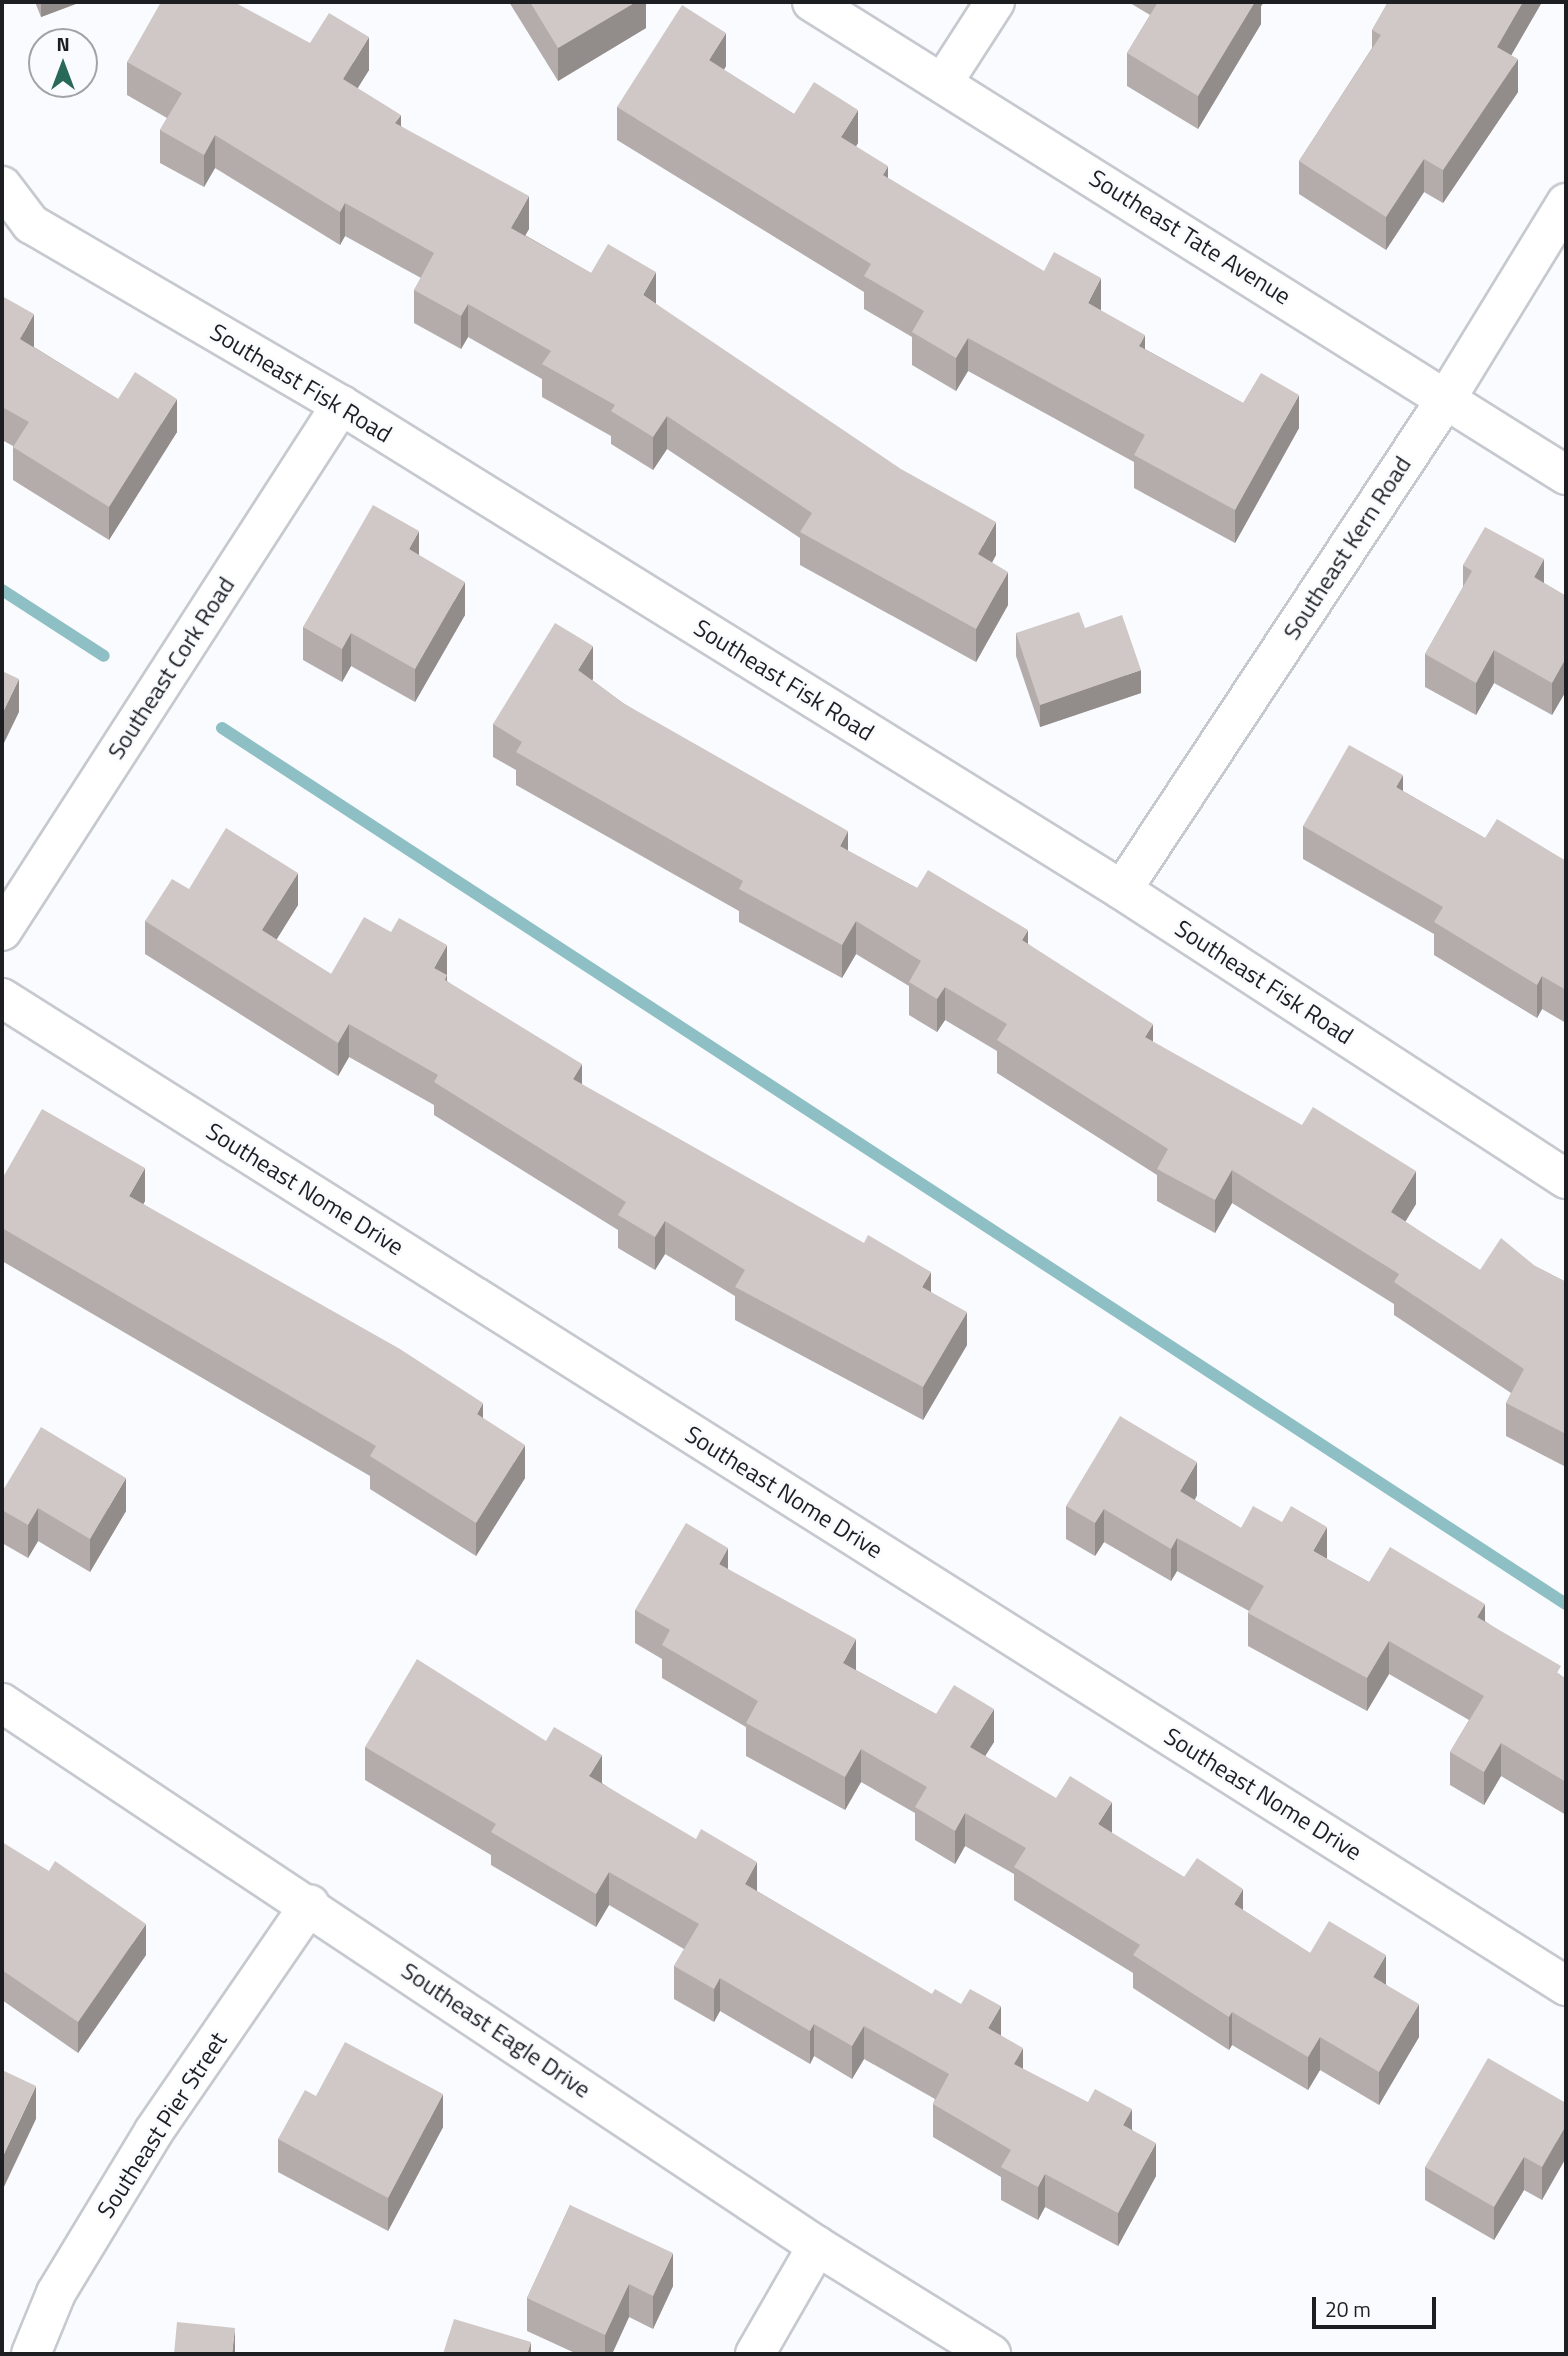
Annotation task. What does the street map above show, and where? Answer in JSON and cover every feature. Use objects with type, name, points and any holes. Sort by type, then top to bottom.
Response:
[{"type":"street","name":"Southeast Tate Avenue","points":[[812,2],[944,81],[1566,475]]},
{"type":"street","points":[[944,81],[995,2]]},
{"type":"street","name":"Southeast Fisk Road","points":[[2,186],[32,224],[341,405],[1122,890],[1566,1179]]},
{"type":"street","name":"Southeast Kern Road","points":[[1122,890],[1446,399],[1566,203]]},
{"type":"street","name":"Southeast Cork Road","points":[[2,931],[341,405]]},
{"type":"street","name":"Southeast Nome Drive","points":[[2,998],[1566,1986]]},
{"type":"street","name":"Southeast Eagle Drive","points":[[2,1703],[310,1904],[817,2246],[990,2354]]},
{"type":"street","name":"Southeast Pier Street","points":[[31,2354],[56,2293],[147,2142],[310,1904]]},
{"type":"street","points":[[755,2354],[817,2246]]},
{"type":"building","points":[[161,2],[234,2],[310,43],[329,13],[369,37],[343,79],[401,115],[395,123],[529,196],[511,228],[591,273],[608,244],[656,272],[643,295],[901,469],[996,522],[978,554],[1008,572],[976,629],[800,532],[812,513],[667,416],[653,437],[611,411],[615,405],[542,364],[551,351],[468,304],[461,316],[414,290],[434,253],[345,203],[340,212],[215,135],[204,155],[160,130],[182,93],[127,62]]},
{"type":"building","points":[[530,2],[636,2],[558,48]]},
{"type":"building","points":[[1158,2],[1255,2],[1198,96],[1127,53]]},
{"type":"building","points":[[1388,2],[1523,2],[1497,47],[1518,59],[1443,170],[1424,159],[1386,217],[1299,161],[1381,35],[1372,30]]},
{"type":"building","points":[[682,5],[726,33],[709,60],[794,114],[814,82],[858,110],[841,137],[888,166],[883,175],[1044,271],[1054,252],[1101,278],[1088,303],[1145,335],[1139,346],[1243,403],[1261,373],[1299,395],[1235,510],[1134,455],[1145,435],[968,338],[956,358],[912,332],[924,311],[864,276],[871,264],[617,107]]},
{"type":"building","points":[[2,296],[34,314],[20,339],[118,399],[135,372],[177,399],[109,507],[13,447],[29,422],[2,407]]},
{"type":"building","points":[[373,505],[419,531],[409,549],[465,582],[415,669],[351,633],[342,649],[303,627]]},
{"type":"building","points":[[1485,527],[1544,559],[1534,577],[1566,596],[1566,658],[1552,683],[1494,650],[1476,683],[1425,654],[1472,571],[1463,565]]},
{"type":"building","points":[[1079,612],[1085,628],[1122,615],[1141,670],[1040,705],[1016,633]]},
{"type":"building","points":[[555,623],[593,646],[578,670],[623,703],[848,831],[840,846],[917,888],[928,870],[1028,930],[1022,940],[1153,1024],[1145,1037],[1302,1125],[1313,1107],[1416,1171],[1391,1212],[1480,1270],[1501,1238],[1535,1266],[1566,1282],[1566,1434],[1506,1403],[1524,1369],[1394,1282],[1399,1274],[1232,1170],[1215,1200],[1157,1169],[1168,1149],[997,1040],[1007,1024],[945,987],[937,999],[909,982],[921,961],[856,921],[842,945],[739,889],[743,881],[516,752],[522,742],[493,724]]},
{"type":"building","points":[[2,671],[19,679],[2,714]]},
{"type":"building","points":[[1349,745],[1403,775],[1396,787],[1485,838],[1497,819],[1566,861],[1566,990],[1542,976],[1537,985],[1434,922],[1443,907],[1303,826]]},
{"type":"building","points":[[226,828],[298,873],[262,930],[331,974],[364,917],[391,932],[399,918],[447,945],[434,968],[447,975],[445,980],[582,1064],[573,1079],[864,1243],[868,1235],[931,1272],[922,1287],[967,1312],[923,1387],[735,1287],[745,1270],[665,1221],[655,1237],[618,1215],[626,1202],[434,1082],[438,1075],[349,1024],[338,1043],[145,921],[172,879],[189,889]]},
{"type":"building","points":[[42,1109],[145,1168],[129,1196],[400,1349],[483,1403],[477,1414],[525,1445],[476,1523],[370,1456],[376,1446],[2,1228],[2,1179]]},
{"type":"building","points":[[1120,1416],[1197,1462],[1180,1491],[1241,1528],[1253,1506],[1282,1522],[1291,1506],[1327,1527],[1313,1551],[1369,1582],[1390,1547],[1485,1604],[1477,1617],[1561,1666],[1557,1673],[1566,1679],[1566,1782],[1501,1743],[1484,1772],[1450,1752],[1484,1696],[1389,1641],[1367,1678],[1248,1613],[1264,1586],[1177,1538],[1171,1549],[1104,1509],[1095,1523],[1066,1506]]},
{"type":"building","points":[[41,1427],[126,1478],[90,1539],[38,1508],[28,1525],[2,1510],[2,1492]]},
{"type":"building","points":[[686,1523],[728,1548],[719,1564],[856,1639],[843,1663],[936,1714],[954,1685],[994,1709],[970,1747],[1056,1798],[1070,1776],[1112,1802],[1098,1824],[1184,1877],[1197,1858],[1243,1889],[1234,1904],[1310,1953],[1329,1921],[1386,1955],[1373,1977],[1419,2004],[1379,2072],[1320,2037],[1308,2057],[1232,2012],[1229,2017],[1133,1955],[1140,1945],[1014,1867],[1026,1848],[965,1813],[955,1831],[915,1807],[927,1787],[861,1749],[845,1777],[746,1723],[758,1701],[662,1645],[670,1630],[635,1610]]},
{"type":"building","points":[[417,1659],[546,1741],[554,1727],[602,1755],[589,1776],[696,1839],[701,1829],[757,1862],[745,1884],[932,1994],[935,1989],[961,2004],[970,1989],[1001,2006],[988,2028],[1023,2048],[1014,2064],[1088,2102],[1095,2089],[1132,2109],[1123,2125],[1156,2143],[1118,2213],[1045,2174],[1038,2187],[1001,2167],[1011,2150],[933,2104],[949,2074],[864,2026],[852,2046],[814,2024],[810,2031],[720,1978],[714,1989],[674,1966],[699,1924],[609,1872],[596,1894],[491,1832],[496,1824],[365,1747]]},
{"type":"building","points":[[2,1842],[49,1871],[55,1861],[146,1924],[78,2022],[2,1970]]},
{"type":"building","points":[[345,2042],[443,2094],[388,2198],[278,2139],[305,2090],[316,2096]]},
{"type":"building","points":[[1488,2058],[1566,2103],[1566,2125],[1542,2167],[1524,2157],[1494,2207],[1425,2167]]},
{"type":"building","points":[[2,2070],[36,2086],[2,2158]]},
{"type":"building","points":[[570,2205],[673,2253],[653,2296],[629,2284],[605,2335],[527,2298]]},
{"type":"building","points":[[454,2319],[531,2342],[527,2354],[443,2354]]},
{"type":"building","points":[[177,2322],[235,2328],[232,2354],[174,2354]]},
{"type":"waterway","points":[[2,590],[104,656]]},
{"type":"waterway","points":[[222,728],[1566,1604]]}]
